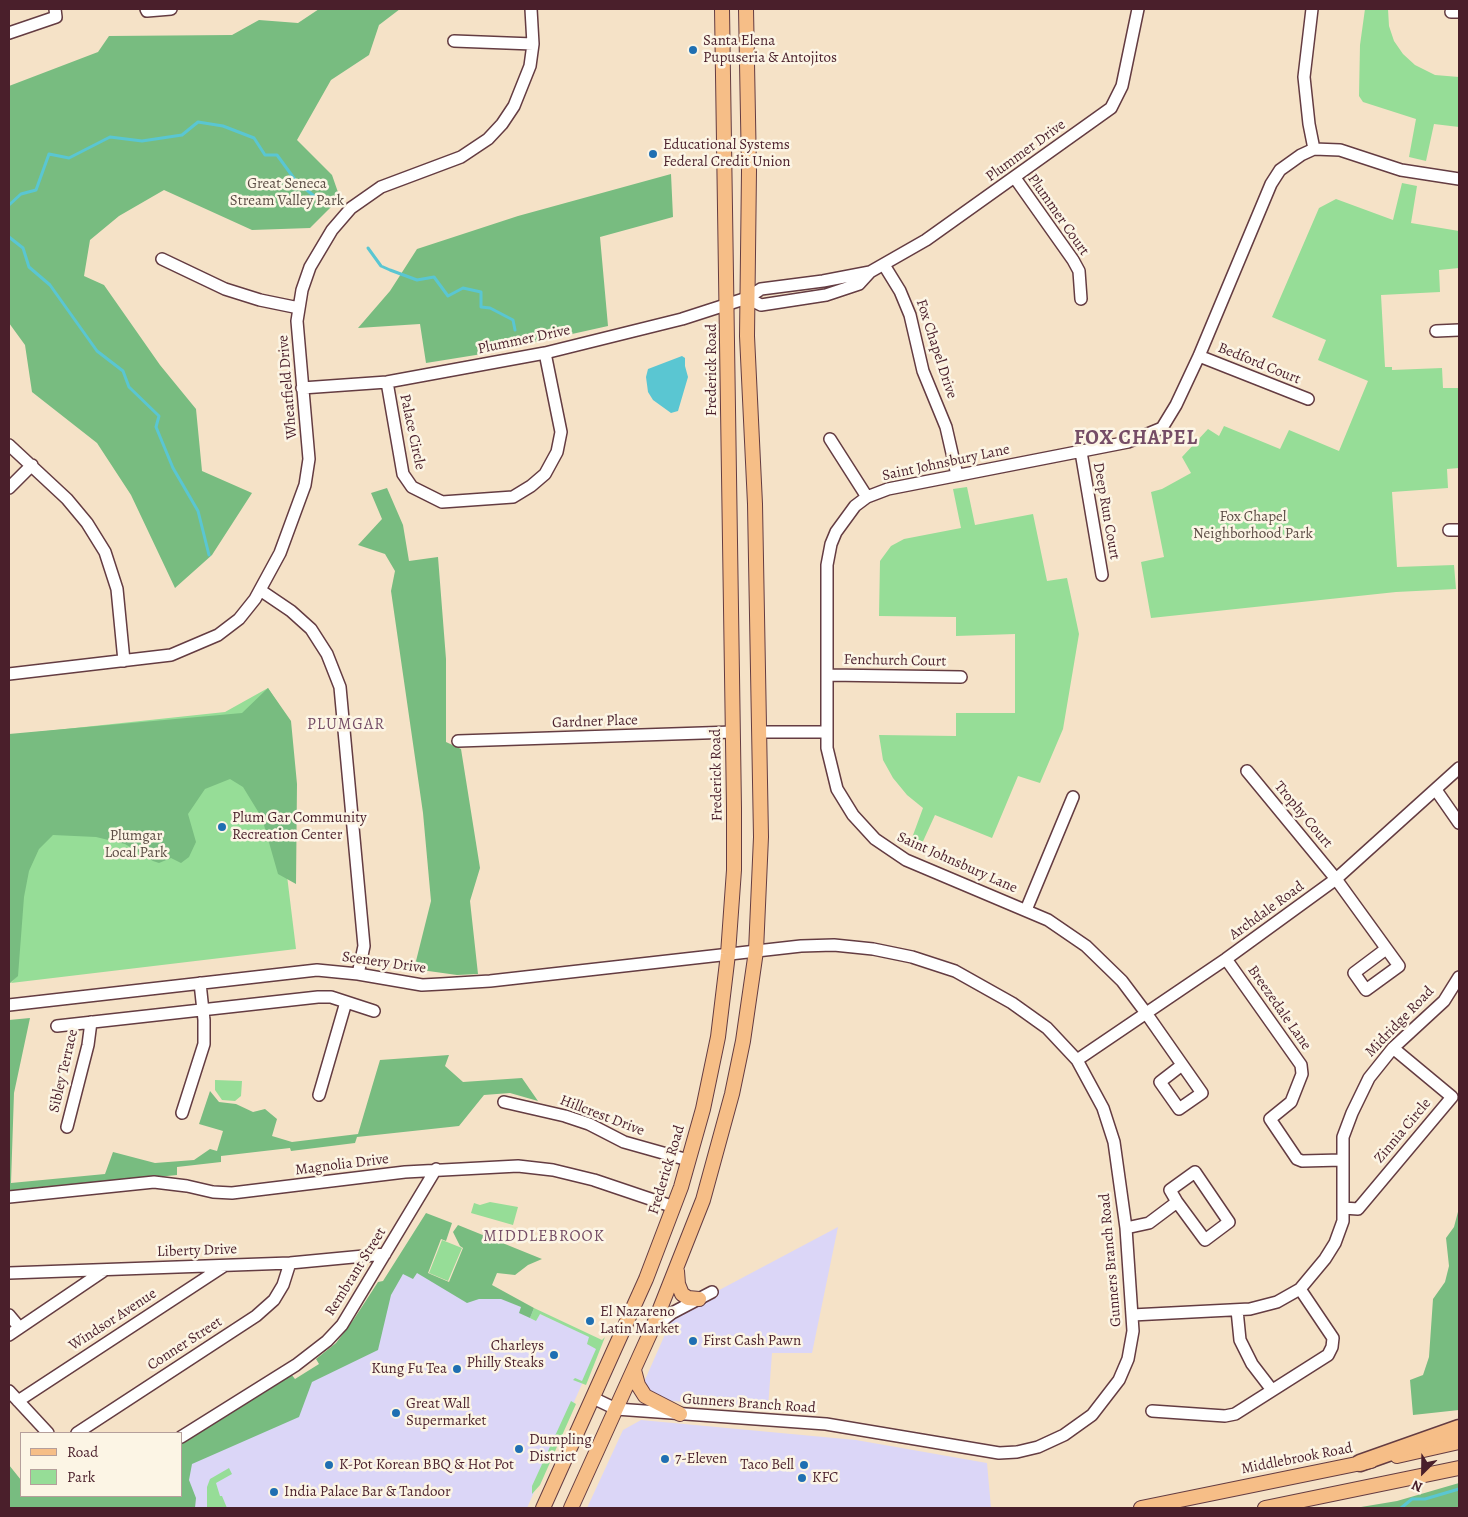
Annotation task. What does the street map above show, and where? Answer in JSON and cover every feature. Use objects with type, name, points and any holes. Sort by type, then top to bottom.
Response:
[{"type":"highway","points":[[1360,1463],[1459,1428]]},
{"type":"main road","name":"Frederick Road","points":[[543,1508],[646,1279],[674,1207],[703,1109],[718,1037],[728,954],[734,870],[728,305],[722,9]]},
{"type":"main road","points":[[571,1508],[678,1268],[705,1193],[732,1094],[743,1041],[756,951],[761,880],[760,732],[755,504],[747,298],[749,171],[746,9]]},
{"type":"main road","points":[[678,1268],[678,1284],[682,1294],[688,1298],[699,1299]]},
{"type":"main road","points":[[634,1370],[638,1385],[646,1396],[680,1414]]},
{"type":"main road","name":"Middlebrook Road","points":[[1141,1508],[1459,1442]]},
{"type":"main road","points":[[1265,1508],[1459,1468]]},
{"type":"street","points":[[9,33],[56,17],[55,9]]},
{"type":"street","points":[[146,9],[171,9]]},
{"type":"street","name":"Wheatfield Drive","points":[[9,674],[171,654],[218,635],[239,619],[260,590],[280,552],[305,485],[309,459],[297,321],[302,290],[317,252],[332,230],[351,208],[382,187],[461,157],[488,138],[502,124],[514,106],[526,79],[533,44],[531,9]]},
{"type":"street","name":"Plummer Drive","points":[[302,388],[387,382],[545,353],[682,319],[747,298],[761,289],[823,281],[870,272],[884,266],[926,240],[1111,108],[1122,86],[1138,9]]},
{"type":"street","points":[[1312,9],[1304,77],[1309,124],[1314,149]]},
{"type":"street","points":[[454,41],[533,44]]},
{"type":"street","name":"Saint Johnsbury Lane","points":[[1182,1065],[1122,982],[1086,946],[1066,930],[1026,910],[906,860],[875,840],[853,815],[838,789],[827,748],[829,675],[828,565],[831,544],[854,506],[867,497],[888,489],[1128,442],[1162,428],[1176,405],[1200,356],[1271,184],[1280,170],[1291,161],[1314,149],[1340,150],[1401,170],[1459,179]]},
{"type":"street","name":"Plummer Court","points":[[1014,178],[1073,260],[1079,271],[1082,299]]},
{"type":"street","points":[[162,259],[225,289],[299,308]]},
{"type":"street","name":"Fox Chapel Drive","points":[[884,266],[900,291],[910,315],[923,371],[946,427],[957,475]]},
{"type":"street","name":"Plummer Drive","points":[[747,298],[761,305],[826,296],[859,284],[870,272]]},
{"type":"street","points":[[1436,331],[1459,330]]},
{"type":"street","name":"Palace Circle","points":[[387,382],[403,474],[412,487],[442,502],[513,497],[531,486],[545,474],[557,452],[561,432],[545,353]]},
{"type":"street","name":"Bedford Court","points":[[1200,356],[1308,399]]},
{"type":"street","points":[[830,439],[867,497]]},
{"type":"street","points":[[9,445],[72,505],[88,523],[105,552],[117,589],[124,660]]},
{"type":"street","name":"Deep Run Court","points":[[1081,452],[1102,575]]},
{"type":"street","points":[[9,488],[32,466]]},
{"type":"street","points":[[260,590],[291,611],[311,629],[326,654],[340,687],[364,946],[358,974]]},
{"type":"street","name":"Fenchurch Court","points":[[829,675],[960,677]]},
{"type":"street","name":"Gardner Place","points":[[458,741],[733,732]]},
{"type":"street","points":[[760,732],[827,732]]},
{"type":"street","name":"Archdale Road","points":[[1077,1060],[1226,959],[1336,879],[1459,768]]},
{"type":"street","name":"Trophy Court","points":[[1246,771],[1336,879],[1386,949]]},
{"type":"street","points":[[1436,790],[1459,823]]},
{"type":"street","points":[[1026,910],[1074,797]]},
{"type":"street","name":"Gunners Branch Road","points":[[593,1398],[616,1409],[826,1424],[999,1453],[1016,1452],[1038,1447],[1064,1434],[1092,1415],[1119,1380],[1128,1359],[1133,1331],[1132,1315],[1126,1228],[1114,1142],[1103,1108],[1077,1060],[1040,1023],[997,993],[955,971],[912,957],[873,949],[834,945],[756,951]]},
{"type":"street","name":"Scenery Drive","points":[[9,1005],[317,970],[358,974],[422,985],[499,980],[756,951]]},
{"type":"street","name":"Breezedale Lane","points":[[1226,959],[1301,1065],[1302,1074],[1292,1102],[1270,1119],[1297,1159],[1302,1161],[1342,1160]]},
{"type":"street","name":"Midridge Road","points":[[1132,1315],[1262,1308],[1300,1289],[1316,1272],[1335,1243],[1343,1221],[1343,1137],[1352,1112],[1369,1078],[1393,1048],[1444,1001],[1459,980]]},
{"type":"street","points":[[182,1113],[203,1047],[203,1010],[200,983]]},
{"type":"street","points":[[57,1026],[318,997],[346,1002],[374,1011]]},
{"type":"street","points":[[319,1094],[346,1002]]},
{"type":"street","name":"Sibley Terrace","points":[[67,1127],[88,1045],[91,1022]]},
{"type":"street","name":"Zinnia Circle","points":[[1343,1208],[1358,1208],[1452,1097],[1393,1048]]},
{"type":"street","name":"Hillcrest Drive","points":[[504,1102],[566,1116],[589,1124],[624,1142],[688,1160]]},
{"type":"street","name":"Magnolia Drive","points":[[9,1196],[154,1182],[179,1184],[212,1192],[232,1193],[436,1169],[518,1166],[553,1170],[594,1180],[674,1207]]},
{"type":"street","name":"Rembrant Street","points":[[182,1436],[296,1365],[327,1341],[342,1325],[436,1169]]},
{"type":"street","points":[[1196,1172],[1229,1222],[1205,1240],[1178,1202],[1170,1190],[1196,1172]]},
{"type":"street","points":[[1126,1228],[1149,1223],[1178,1202]]},
{"type":"street","name":"Liberty Drive","points":[[9,1274],[290,1263],[385,1254]]},
{"type":"street","name":"Conner Street","points":[[79,1432],[256,1316],[274,1300],[283,1285],[290,1263]]},
{"type":"street","name":"Windsor Avenue","points":[[18,1400],[225,1266]]},
{"type":"street","points":[[9,1335],[107,1269]]},
{"type":"street","points":[[1152,1411],[1225,1416],[1235,1414],[1328,1355],[1332,1347],[1333,1338],[1300,1289]]},
{"type":"street","points":[[652,1329],[665,1317],[712,1292]]},
{"type":"street","points":[[1237,1310],[1240,1340],[1252,1364],[1272,1390]]},
{"type":"street","points":[[9,1315],[20,1328]]},
{"type":"street","points":[[9,1391],[47,1432]]},
{"type":"shaded area","points":[[838,1227],[812,1353],[772,1353],[768,1408],[659,1400],[651,1396],[644,1382],[674,1314]]},
{"type":"shaded area","points":[[403,1264],[464,1300],[483,1289],[601,1341],[527,1508],[184,1508],[181,1497],[182,1454],[357,1348]]},
{"type":"shaded area","points":[[641,1420],[856,1440],[987,1463],[991,1508],[587,1508],[623,1430]]},
{"type":"green space","name":"Great Seneca Stream Valley Park","points":[[319,9],[400,9],[379,25],[369,55],[331,80],[297,140],[332,175],[340,198],[310,228],[252,230],[164,190],[119,216],[90,240],[84,276],[104,285],[160,365],[196,409],[202,471],[252,493],[212,555],[175,588],[131,495],[97,443],[32,392],[25,345],[9,323],[9,86],[98,52],[109,36],[232,35],[259,20],[298,23]]},
{"type":"green space","points":[[1365,9],[1388,9],[1389,26],[1394,41],[1403,54],[1415,65],[1435,75],[1459,77],[1459,127],[1434,124],[1426,161],[1409,157],[1416,119],[1363,102],[1359,96],[1360,45]]},
{"type":"green space","points":[[671,174],[673,217],[600,237],[608,326],[482,354],[426,363],[420,324],[358,328],[390,291],[417,249],[518,216]]},
{"type":"green space","name":"Fox Chapel Neighborhood Park","points":[[1402,183],[1417,186],[1411,223],[1459,231],[1459,268],[1439,270],[1440,292],[1381,295],[1385,367],[1392,367],[1392,370],[1442,368],[1443,388],[1459,388],[1459,468],[1447,469],[1448,488],[1392,492],[1397,567],[1454,565],[1456,589],[1396,592],[1151,618],[1141,562],[1164,557],[1151,492],[1162,489],[1191,473],[1182,457],[1208,429],[1219,436],[1224,426],[1280,449],[1289,430],[1339,451],[1368,381],[1318,360],[1326,340],[1272,317],[1319,208],[1336,199],[1393,220]]},
{"type":"green space","points":[[967,487],[975,525],[1033,514],[1047,581],[1067,578],[1079,634],[1063,729],[1040,783],[1018,776],[992,838],[935,815],[919,850],[909,846],[923,808],[907,795],[893,778],[883,760],[879,735],[956,736],[956,713],[1015,713],[1015,634],[956,636],[956,617],[879,616],[880,561],[891,546],[904,539],[961,528],[953,489]]},
{"type":"green space","points":[[387,488],[403,525],[409,561],[438,557],[446,659],[446,742],[461,749],[480,868],[470,901],[478,974],[457,975],[414,969],[431,901],[423,813],[391,591],[395,571],[385,554],[358,545],[382,519],[371,493]]},
{"type":"green space","name":"Plumgar Local Park","points":[[268,688],[291,723],[276,786],[296,949],[11,983],[16,977],[9,880],[9,735],[225,712]]},
{"type":"green space","points":[[268,688],[291,721],[297,784],[296,884],[278,874],[262,818],[243,787],[230,779],[205,789],[188,814],[196,842],[189,857],[181,863],[171,858],[159,863],[125,844],[96,837],[53,835],[39,849],[29,871],[24,897],[18,976],[9,984],[9,734],[242,713]]},
{"type":"green space","points":[[30,1018],[14,1093],[11,1183],[105,1174],[113,1152],[155,1163],[194,1160],[210,1149],[217,1151],[223,1131],[199,1124],[210,1091],[219,1102],[236,1104],[253,1112],[265,1109],[277,1119],[272,1136],[292,1142],[358,1134],[380,1060],[449,1055],[445,1066],[463,1082],[522,1078],[538,1101],[510,1093],[484,1095],[459,1126],[357,1137],[355,1143],[291,1151],[290,1148],[221,1156],[221,1162],[177,1167],[177,1175],[9,1192],[9,1020]]},
{"type":"green space","points":[[215,1080],[242,1081],[241,1096],[235,1101],[222,1100],[215,1090]]},
{"type":"green space","points":[[490,1202],[518,1207],[513,1225],[471,1213],[474,1203],[480,1205]]},
{"type":"green space","points":[[1459,1208],[1459,1410],[1413,1415],[1410,1380],[1423,1375],[1429,1357],[1433,1299],[1445,1282],[1449,1266],[1446,1238],[1454,1227]]},
{"type":"green space","points":[[426,1213],[452,1223],[446,1241],[441,1239],[428,1273],[449,1282],[463,1248],[453,1232],[458,1225],[542,1259],[528,1265],[515,1275],[497,1273],[492,1285],[534,1308],[530,1318],[519,1313],[521,1307],[501,1299],[479,1299],[467,1303],[417,1273],[413,1279],[403,1274],[391,1295],[378,1350],[312,1382],[299,1417],[192,1464],[189,1480],[196,1498],[195,1508],[9,1508],[9,1465],[20,1479],[20,1497],[182,1497],[182,1442],[291,1374],[295,1379],[319,1364],[316,1359],[336,1343],[378,1282],[383,1281]]},
{"type":"green space","points":[[442,1240],[462,1248],[448,1281],[429,1273]]},
{"type":"green space","points":[[534,1308],[602,1340],[605,1337],[586,1385],[573,1380],[575,1378],[582,1381],[596,1349],[587,1344],[589,1337],[540,1314],[536,1321],[530,1318]]},
{"type":"green space","points":[[571,1401],[576,1404],[540,1485],[532,1494],[532,1486]]},
{"type":"green space","points":[[229,1468],[232,1474],[216,1483],[220,1496],[222,1496],[227,1508],[207,1508],[207,1487],[210,1479]]},
{"type":"green space","points":[[1459,1483],[1459,1508],[1355,1508],[1397,1501]]},
{"type":"water","points":[[682,356],[685,358],[688,377],[678,411],[671,413],[653,400],[648,392],[646,377],[648,369]]},
{"type":"waterway","points":[[9,205],[21,194],[36,190],[49,154],[69,158],[110,137],[142,141],[182,135],[198,122],[223,126],[254,138],[265,155],[277,155],[296,181],[314,196]]},
{"type":"waterway","points":[[9,237],[23,248],[29,267],[50,285],[97,351],[123,371],[129,387],[159,416],[156,427],[173,468],[198,511],[209,555]]},
{"type":"waterway","points":[[368,248],[381,266],[390,270],[417,280],[434,277],[448,296],[463,288],[481,292],[481,307],[490,308],[513,320],[515,330]]},
{"type":"waterway","points":[[1401,1508],[1412,1499],[1425,1499],[1459,1489]]},
{"type":"place","name":"Santa Elena Pupuseria & Antojitos","points":[[693,50]]},
{"type":"place","name":"Educational Systems Federal Credit Union","points":[[653,154]]},
{"type":"place","name":"Plum Gar Community Recreation Center","points":[[222,827]]},
{"type":"place","name":"El Nazareno Latin Market","points":[[590,1321]]},
{"type":"place","name":"First Cash Pawn","points":[[693,1341]]},
{"type":"place","name":"Charleys Philly Steaks","points":[[554,1355]]},
{"type":"place","name":"Kung Fu Tea","points":[[457,1369]]},
{"type":"place","name":"Great Wall Supermarket","points":[[396,1413]]},
{"type":"place","name":"Dumpling District","points":[[519,1449]]},
{"type":"place","name":"7-Eleven","points":[[665,1459]]},
{"type":"place","name":"K-Pot Korean BBQ & Hot Pot","points":[[329,1465]]},
{"type":"place","name":"Taco Bell","points":[[804,1465]]},
{"type":"place","name":"KFC","points":[[802,1478]]},
{"type":"place","name":"India Palace Bar & Tandoor","points":[[274,1492]]},
{"type":"district","name":"FOX CHAPEL","points":[[1136,439]]},
{"type":"district","name":"PLUMGAR","points":[[346,725]]},
{"type":"district","name":"MIDDLEBROOK","points":[[544,1237]]}]
